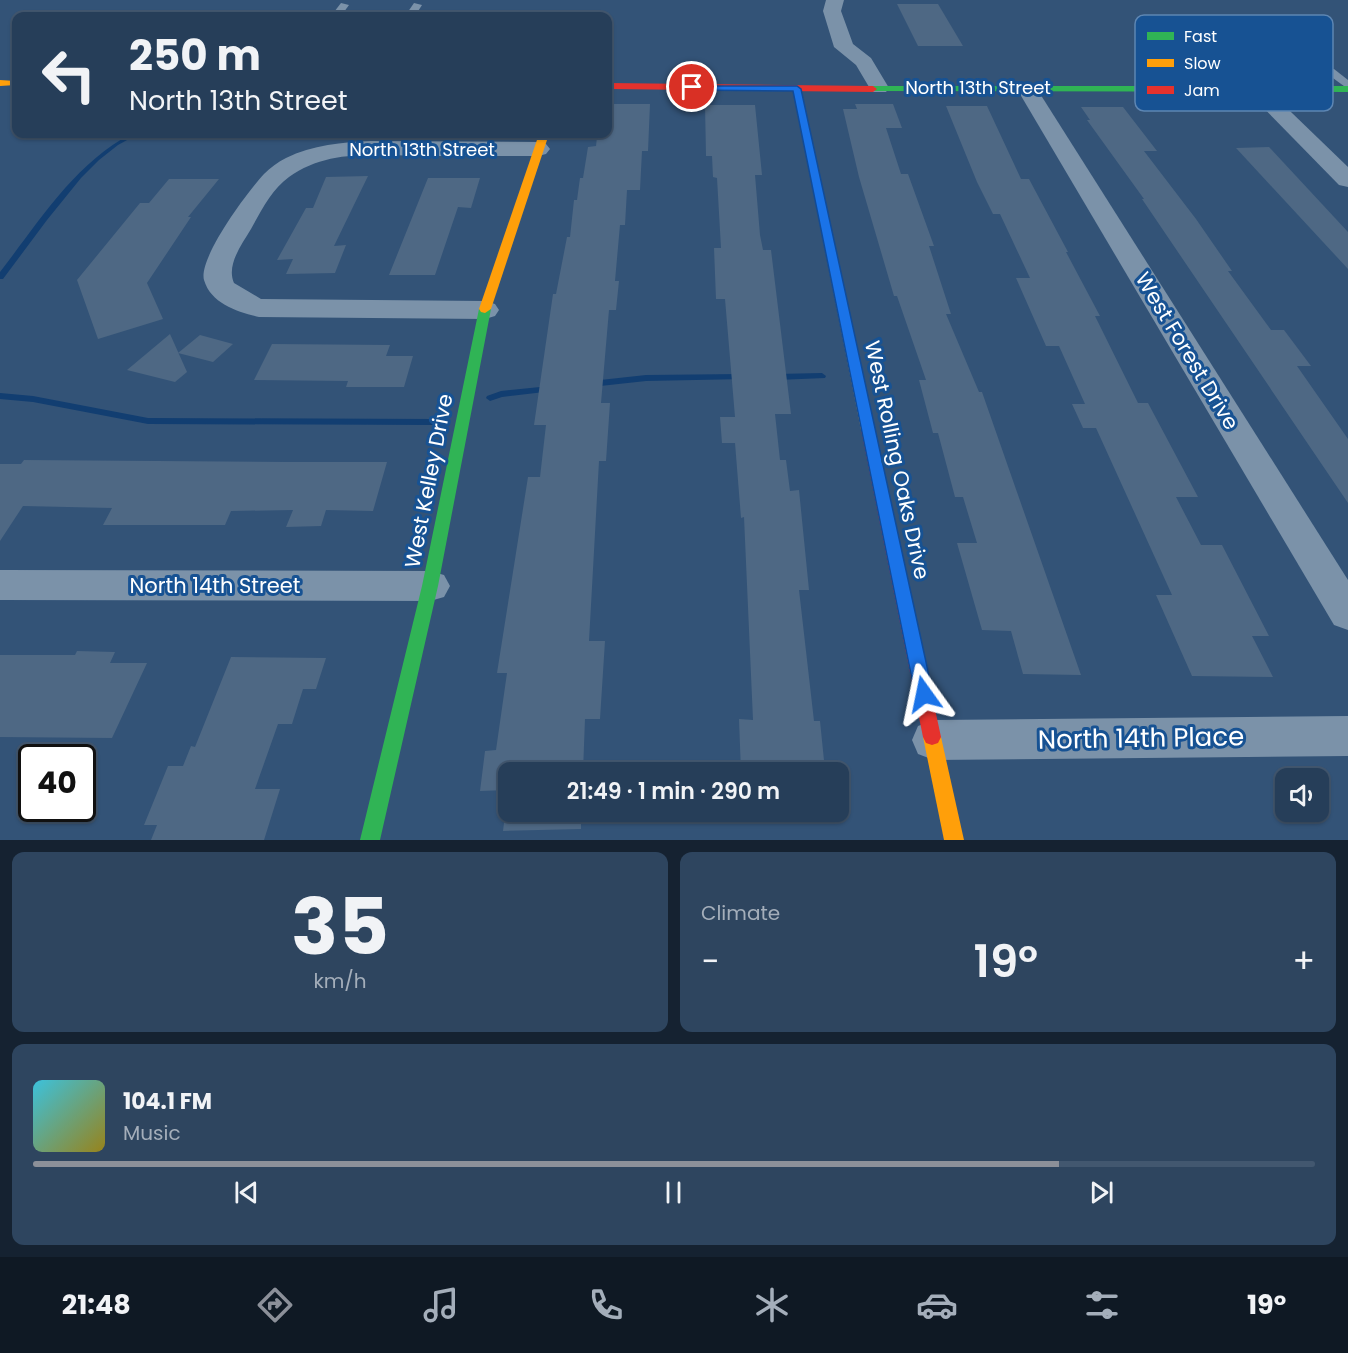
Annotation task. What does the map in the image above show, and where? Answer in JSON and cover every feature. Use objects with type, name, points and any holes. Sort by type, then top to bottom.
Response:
[{"type":"street","points":[[843,2],[832,11],[844,47],[864,62],[879,88]]},
{"type":"street","points":[[864,39],[867,48],[864,62]]},
{"type":"street","name":"North 13th Street","points":[[612,86],[797,89],[1135,89]]},
{"type":"street","name":"North 13th Street","points":[[1333,87],[1348,87]]},
{"type":"street","name":"West Rolling Oaks Drive","points":[[797,89],[954,840]]},
{"type":"street","name":"West Forest Drive","points":[[1027,89],[1348,614]]},
{"type":"street","points":[[1278,111],[1348,180]]},
{"type":"street","name":"North 13th Street","points":[[485,310],[275,310],[248,305],[229,295],[218,281],[217,273],[224,255],[273,178],[306,158],[329,152],[364,149],[541,141]]},
{"type":"street","name":"West Kelley Drive","points":[[370,840],[430,586],[485,310],[541,141]]},
{"type":"street","name":"North 14th Street","points":[[0,585],[430,586]]},
{"type":"street","name":"North 14th Place","points":[[934,740],[1348,736]]},
{"type":"lane","points":[[339,12],[344,5]]},
{"type":"lane","points":[[413,12],[417,5]]},
{"type":"lane","points":[[1333,74],[1348,87]]},
{"type":"building","points":[[897,4],[938,4],[963,46],[918,46]]},
{"type":"building","points":[[612,104],[650,104],[648,151],[642,151],[640,190],[627,190],[625,225],[620,225],[615,281],[619,281],[616,310],[609,310],[601,403],[610,403],[606,461],[599,461],[589,641],[605,641],[600,719],[585,719],[583,762],[498,762],[498,790],[480,791],[485,751],[496,750],[507,673],[497,673],[528,477],[540,477],[546,425],[534,425],[553,294],[556,294],[567,237],[570,237],[574,200],[577,200],[580,178],[583,178],[588,147],[596,146],[597,138],[612,138]]},
{"type":"building","points":[[855,104],[893,104],[902,128],[886,128],[901,174],[908,174],[934,246],[929,246],[951,314],[946,314],[979,392],[982,392],[1081,675],[1023,674],[1011,631],[982,630],[957,543],[977,543],[963,497],[955,497],[938,433],[933,433],[919,380],[926,380],[897,296],[894,296],[859,177],[843,109],[857,109]]},
{"type":"building","points":[[705,105],[755,105],[762,175],[755,175],[760,235],[763,250],[771,250],[791,414],[775,414],[780,460],[786,460],[790,491],[799,490],[809,590],[799,590],[814,721],[820,721],[824,762],[741,762],[739,719],[753,720],[744,517],[741,518],[735,443],[722,443],[720,417],[735,417],[725,299],[716,299],[714,248],[721,248],[717,178],[713,177],[712,156],[706,156]]},
{"type":"building","points":[[946,106],[987,106],[1021,179],[1029,179],[1100,316],[1095,316],[1138,403],[1148,403],[1198,497],[1176,497],[1201,545],[1222,545],[1269,636],[1252,636],[1273,677],[1192,676],[1156,595],[1172,595],[1096,428],[1083,428],[1072,404],[1085,404],[1059,346],[1046,346],[1016,278],[1030,278],[1000,214],[993,214],[977,182]]},
{"type":"building","points":[[1081,107],[1123,107],[1157,151],[1144,151],[1232,271],[1228,271],[1271,330],[1284,330],[1311,366],[1297,366],[1348,439],[1348,503],[1142,199],[1144,199],[1087,120],[1090,120]]},
{"type":"building","points":[[1269,147],[1348,232],[1348,269],[1236,148]]},
{"type":"building","points":[[368,176],[334,246],[346,245],[335,273],[286,274],[293,259],[277,260],[306,208],[313,208],[326,177]]},
{"type":"building","points":[[428,178],[480,178],[471,208],[458,207],[435,275],[389,275]]},
{"type":"building","points":[[169,179],[219,179],[188,217],[191,217],[147,283],[163,319],[98,339],[77,280],[140,203],[149,203]]},
{"type":"building","points":[[170,334],[187,372],[175,382],[127,370]]},
{"type":"building","points":[[200,335],[233,344],[213,362],[178,353]]},
{"type":"building","points":[[272,344],[390,345],[386,356],[413,356],[404,387],[346,387],[348,381],[254,380]]},
{"type":"building","points":[[24,460],[387,462],[373,511],[326,510],[321,526],[286,527],[293,510],[231,511],[225,525],[103,525],[112,508],[23,506],[0,541],[0,464],[21,464]]},
{"type":"building","points":[[77,651],[115,652],[110,663],[147,663],[112,738],[0,737],[0,655],[75,655]]},
{"type":"building","points":[[231,657],[326,658],[316,689],[303,689],[292,724],[278,724],[255,789],[280,789],[264,840],[151,840],[157,825],[144,825],[168,766],[183,766],[191,746],[195,747]]},
{"type":"building","points":[[504,822],[581,822],[581,829],[503,831]]},
{"type":"waterway","points":[[0,277],[44,218],[79,177],[97,159],[127,138]]},
{"type":"waterway","points":[[777,377],[822,376]]},
{"type":"waterway","points":[[591,384],[646,378],[742,377]]},
{"type":"waterway","points":[[490,398],[501,394],[550,389]]},
{"type":"waterway","points":[[0,396],[33,399],[148,421],[435,422],[440,420]]},
{"type":"traffic: fast","points":[[873,89],[1135,89]]},
{"type":"traffic: fast","points":[[1333,89],[1348,89]]},
{"type":"traffic: fast","points":[[370,840],[430,586],[485,309]]},
{"type":"traffic: slow","points":[[0,83],[12,83]]},
{"type":"traffic: slow","points":[[797,89],[868,430]]},
{"type":"traffic: slow","points":[[485,309],[543,138]]},
{"type":"traffic: slow","points":[[932,737],[954,840]]},
{"type":"traffic: jam","points":[[612,86],[873,89]]},
{"type":"traffic: jam","points":[[868,430],[932,737]]},
{"type":"route","points":[[692,87],[797,89],[924,694]]}]
